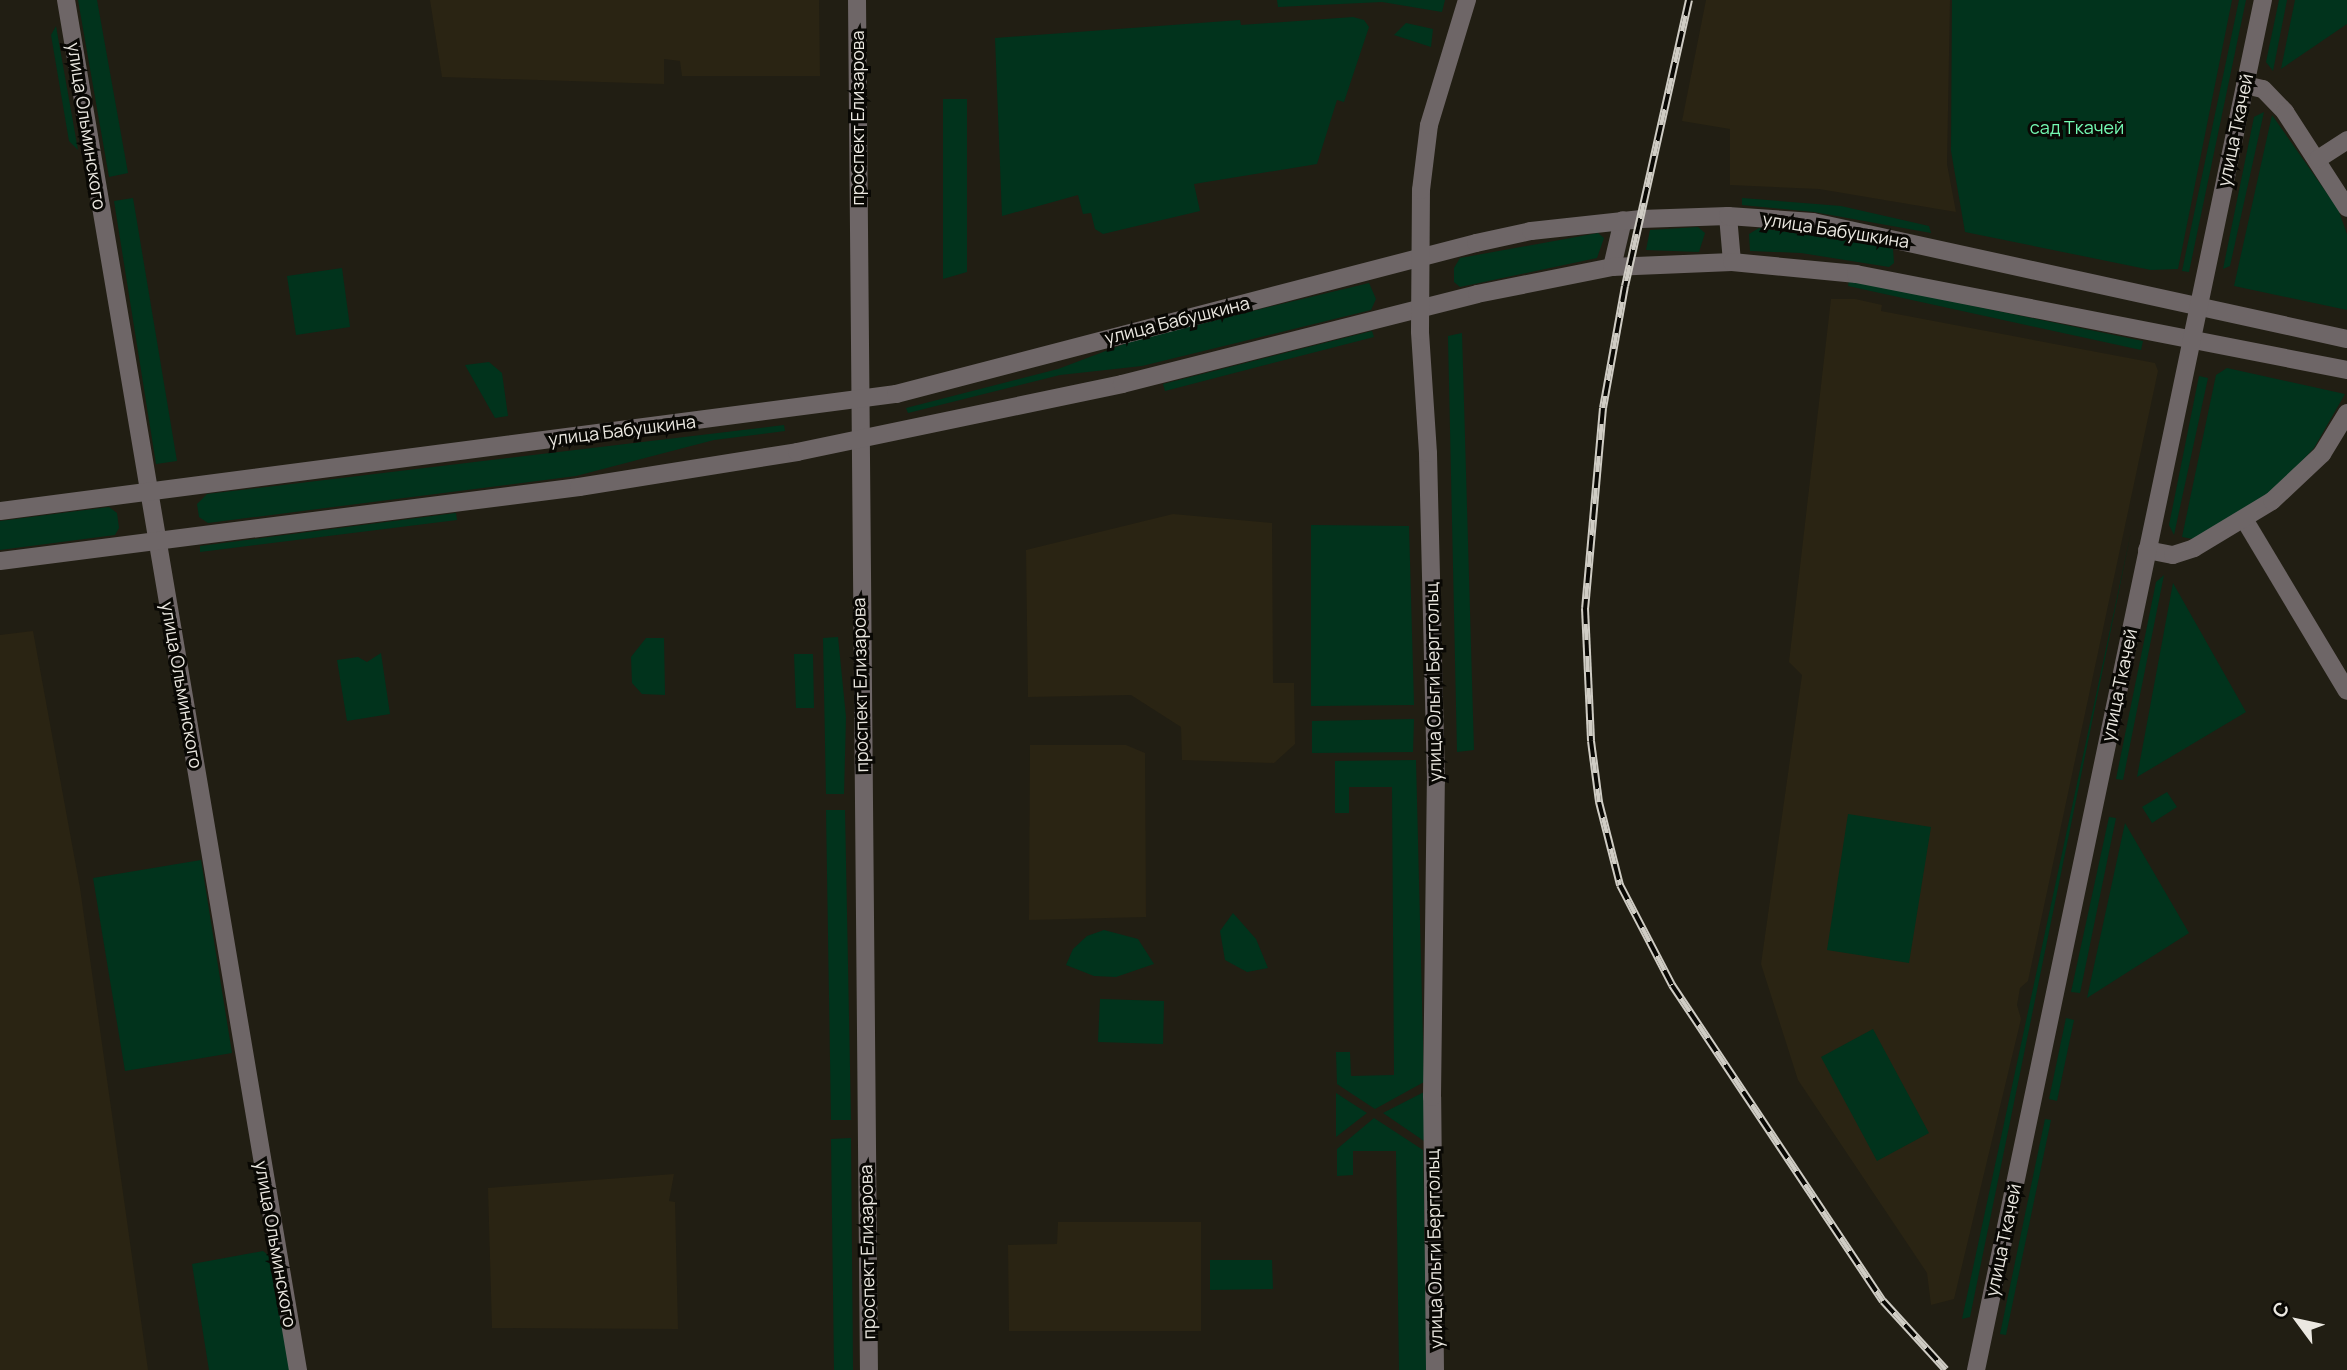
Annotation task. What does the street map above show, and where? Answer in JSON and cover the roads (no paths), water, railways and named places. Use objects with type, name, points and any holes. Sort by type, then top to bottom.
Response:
[{"type":"street","name":"улица Ольминского","points":[[66,0],[147,492],[298,1370]]},
{"type":"street","name":"проспект Елизарова","points":[[857,0],[858,440],[869,1370]]},
{"type":"street","name":"улица Ольги Берггольц","points":[[1435,1370],[1432,1097],[1436,781],[1420,257],[1425,147],[1466,0]]},
{"type":"street","name":"улица Ткачей","points":[[1976,1370],[2263,0]]},
{"type":"street","points":[[2245,85],[2263,89],[2272,98],[2318,159],[2347,208]]},
{"type":"street","points":[[2318,159],[2347,140]]},
{"type":"street","name":"улица Бабушкина","points":[[0,511],[896,394],[1420,257],[1531,231],[1623,220],[1728,216],[1813,222],[1883,235],[2347,339]]},
{"type":"street","points":[[1728,216],[1732,262]]},
{"type":"street","points":[[1612,267],[1623,220]]},
{"type":"street","points":[[0,561],[579,487],[858,440],[1122,384],[1420,308],[1612,267],[1732,262],[1856,274],[2347,370]]},
{"type":"street","points":[[2147,550],[2173,555],[2244,519],[2296,481],[2322,454],[2347,413]]},
{"type":"street","points":[[2244,519],[2347,691]]},
{"type":"railway","points":[[1689,0],[1625,286],[1603,408],[1585,608],[1591,741],[1599,802],[1620,885],[1672,985],[1883,1301],[1946,1370]]},
{"type":"park label","name":"сад Ткачей","points":[[2077,127]]}]
